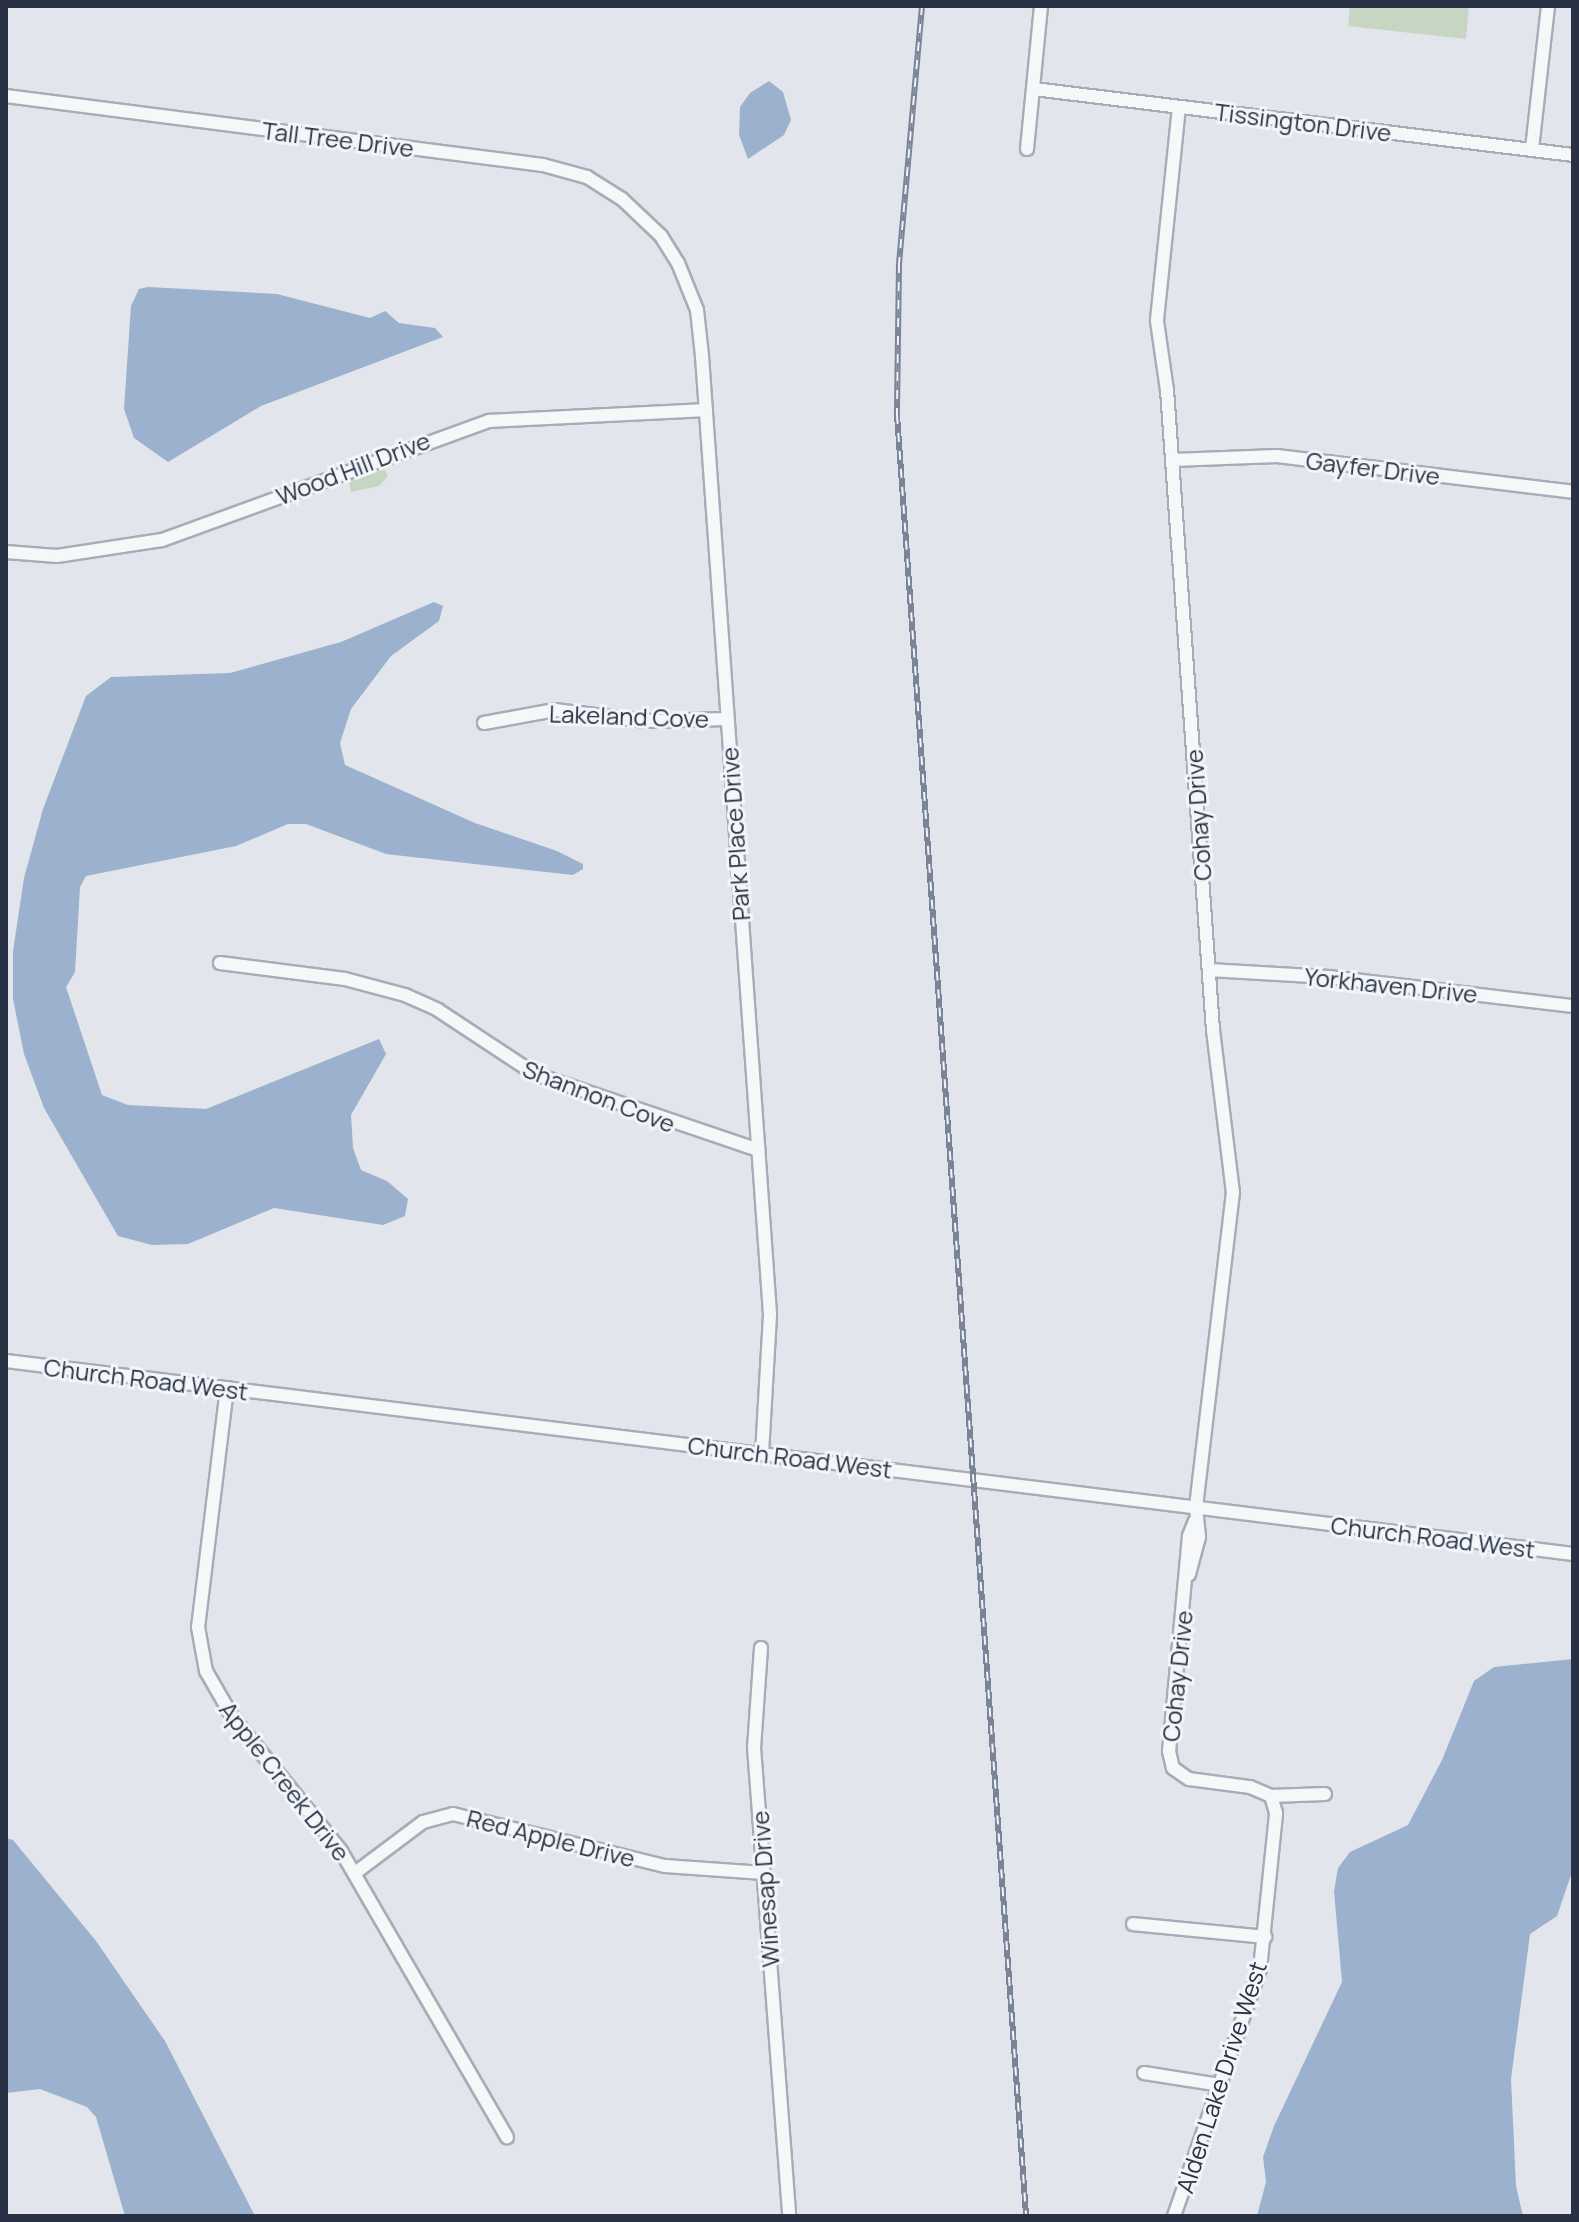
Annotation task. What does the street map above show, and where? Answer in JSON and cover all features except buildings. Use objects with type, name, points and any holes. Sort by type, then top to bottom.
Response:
[{"type":"street","points":[[1027,149],[1041,6]]},
{"type":"street","points":[[1532,149],[1548,6]]},
{"type":"street","name":"Tissington Drive","points":[[1034,89],[1573,155]]},
{"type":"street","name":"Tall Tree Drive","points":[[6,96],[543,165],[587,177],[653,227]]},
{"type":"street","name":"Cohay Drive","points":[[1179,107],[1157,321],[1173,460],[1209,970],[1233,1207],[1196,1514],[1199,1537],[1189,1575],[1171,1763],[1189,1779],[1250,1787],[1271,1796]]},
{"type":"street","name":"Park Place Drive","points":[[653,227],[678,263],[697,310],[706,410],[770,1315],[762,1453]]},
{"type":"street","name":"Wood Hill Drive","points":[[6,552],[57,556],[162,540],[489,421],[706,410]]},
{"type":"street","name":"Gayfer Drive","points":[[1173,460],[1277,456],[1573,492]]},
{"type":"street","name":"Lakeland Cove","points":[[484,723],[555,710],[645,721],[726,719]]},
{"type":"street","name":"Shannon Cove","points":[[220,963],[345,979],[405,995],[438,1010],[535,1074],[758,1150]]},
{"type":"street","name":"Yorkhaven Drive","points":[[1209,970],[1329,977],[1573,1006]]},
{"type":"street","name":"Church Road West","points":[[6,1361],[762,1453],[1196,1514],[1573,1554]]},
{"type":"street","name":"Apple Creek Drive","points":[[227,1388],[200,1610],[203,1660],[233,1718],[355,1873],[507,2137]]},
{"type":"street","name":"Winesap Drive","points":[[761,1648],[754,1726],[789,2216]]},
{"type":"street","points":[[1271,1796],[1325,1794]]},
{"type":"street","name":"Alden Lake Drive West","points":[[1174,2216],[1257,1979],[1265,1937],[1276,1813],[1271,1796]]},
{"type":"street","name":"Red Apple Drive","points":[[355,1873],[423,1822],[453,1814],[665,1866],[764,1873]]},
{"type":"street","points":[[1133,1924],[1265,1937]]},
{"type":"street","points":[[1144,2073],[1221,2085]]},
{"type":"green space","points":[[1350,6],[1469,6],[1466,39],[1348,26]]},
{"type":"green space","points":[[382,465],[388,476],[379,486],[351,492],[347,474]]},
{"type":"water","points":[[769,81],[783,92],[791,120],[784,135],[748,159],[739,135],[740,107],[750,93]]},
{"type":"water","points":[[139,289],[277,294],[370,318],[385,311],[399,323],[435,328],[443,337],[261,406],[168,462],[134,438],[124,409],[131,306]]},
{"type":"water","points":[[434,602],[443,606],[439,621],[391,656],[351,709],[340,743],[345,765],[475,823],[557,851],[583,864],[583,869],[573,875],[386,854],[306,824],[288,824],[236,846],[86,876],[80,887],[75,972],[66,987],[102,1095],[128,1105],[206,1109],[379,1039],[386,1054],[351,1115],[353,1148],[361,1170],[387,1181],[408,1199],[405,1216],[383,1225],[274,1208],[188,1244],[152,1245],[118,1236],[44,1108],[24,1054],[13,999],[13,951],[24,878],[43,809],[86,696],[111,677],[230,673],[341,642]]},
{"type":"water","points":[[1573,1659],[1573,1869],[1557,1916],[1530,1934],[1511,2079],[1516,2186],[1523,2216],[1257,2216],[1266,2182],[1263,2157],[1274,2126],[1342,1982],[1334,1891],[1338,1868],[1350,1852],[1408,1825],[1442,1760],[1474,1681],[1494,1667]]},
{"type":"water","points":[[6,1838],[13,1840],[96,1941],[165,2041],[255,2216],[125,2216],[96,2117],[87,2107],[40,2089],[6,2093]]},
{"type":"railway","points":[[922,6],[899,264],[897,415],[1026,2216]]}]
